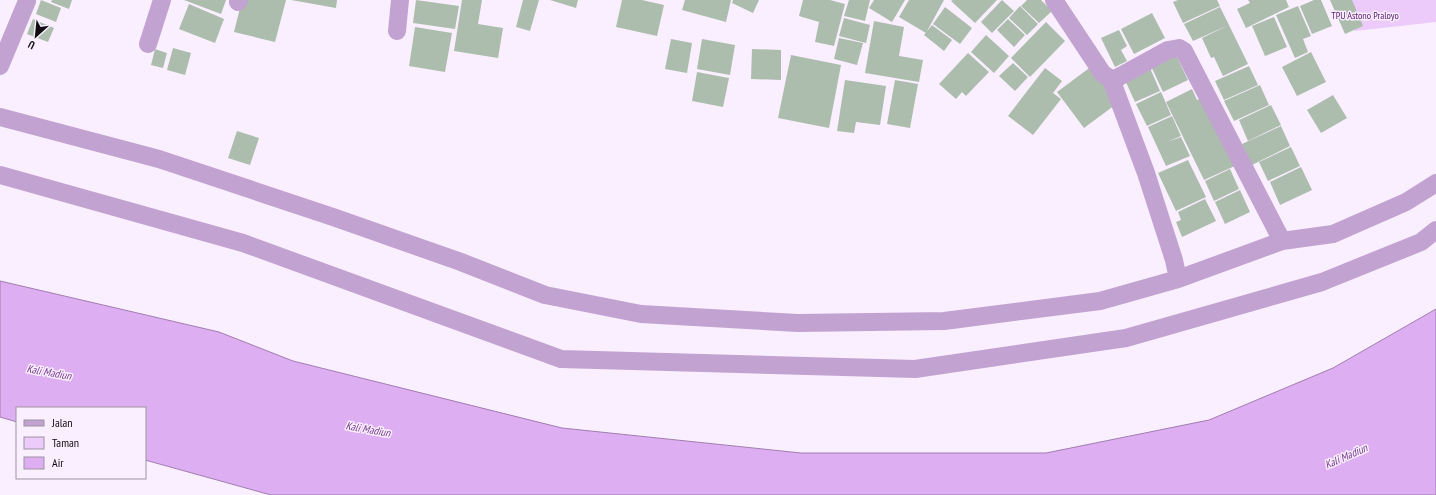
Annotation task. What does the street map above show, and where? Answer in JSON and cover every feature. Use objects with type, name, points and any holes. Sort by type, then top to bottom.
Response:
[{"type":"street","points":[[148,44],[162,0]]},
{"type":"street","points":[[396,31],[400,0]]},
{"type":"street","points":[[1054,0],[1103,74],[1111,79],[1146,173],[1174,260],[1178,279]]},
{"type":"street","points":[[0,66],[27,1]]},
{"type":"street","points":[[1111,79],[1117,78],[1168,50],[1178,48],[1184,51],[1282,241]]},
{"type":"street","points":[[0,117],[159,159],[333,217],[461,262],[545,295],[641,314],[798,323],[944,320],[1100,301],[1178,279],[1282,241],[1333,234],[1406,202],[1436,183]]},
{"type":"street","points":[[0,175],[243,243],[561,359],[915,369],[1126,338],[1322,282],[1421,242],[1436,230]]},
{"type":"green space","name":"TPU Astono Praloyo","points":[[1341,0],[1436,0],[1436,22],[1355,31]]},
{"type":"water","name":"Kali Madiun","points":[[0,281],[219,332],[293,361],[562,428],[801,453],[1046,453],[1209,420],[1333,368],[1436,309],[1436,495],[271,495],[146,460],[146,407],[16,407],[16,422],[0,417]]},
{"type":"building","points":[[41,0],[61,8],[56,22],[36,14]]},
{"type":"building","points":[[52,0],[72,0],[69,9],[51,2]]},
{"type":"building","points":[[184,0],[226,0],[221,14]]},
{"type":"building","points":[[242,0],[286,0],[275,42],[234,32]]},
{"type":"building","points":[[291,0],[337,0],[336,8]]},
{"type":"building","points":[[416,0],[459,6],[455,29],[413,23]]},
{"type":"building","points":[[462,0],[482,0],[478,24],[503,28],[498,58],[454,51]]},
{"type":"building","points":[[523,0],[539,0],[530,31],[516,27]]},
{"type":"building","points":[[550,0],[578,0],[576,8]]},
{"type":"building","points":[[622,0],[642,0],[664,5],[657,36],[616,27]]},
{"type":"building","points":[[685,0],[731,0],[726,22],[682,10]]},
{"type":"building","points":[[733,0],[759,0],[753,13],[732,3]]},
{"type":"building","points":[[803,0],[830,0],[845,4],[834,46],[815,42],[819,22],[799,16]]},
{"type":"building","points":[[849,0],[870,0],[865,21],[844,16]]},
{"type":"building","points":[[874,0],[905,0],[892,22],[869,8]]},
{"type":"building","points":[[909,0],[944,0],[926,33],[899,17]]},
{"type":"building","points":[[997,0],[975,23],[951,1]]},
{"type":"building","points":[[1002,0],[1014,11],[992,33],[981,22]]},
{"type":"building","points":[[1027,0],[1041,0],[1052,11],[1039,23],[1021,6]]},
{"type":"building","points":[[1178,0],[1217,0],[1220,6],[1183,23],[1173,2]]},
{"type":"building","points":[[1248,0],[1286,0],[1289,7],[1246,28],[1237,9],[1250,3]]},
{"type":"building","points":[[1314,0],[1321,0],[1332,26],[1312,34],[1300,6]]},
{"type":"building","points":[[1330,0],[1352,0],[1363,26],[1345,34]]},
{"type":"building","points":[[189,4],[224,19],[215,43],[179,29]]},
{"type":"building","points":[[1020,6],[1038,24],[1027,35],[1009,18]]},
{"type":"building","points":[[1298,6],[1311,36],[1303,39],[1308,52],[1295,58],[1276,15]]},
{"type":"building","points":[[945,7],[972,28],[960,44],[933,24]]},
{"type":"building","points":[[1220,7],[1229,25],[1193,41],[1184,24]]},
{"type":"building","points":[[1152,13],[1165,38],[1134,54],[1121,29]]},
{"type":"building","points":[[1274,17],[1287,47],[1265,56],[1252,26]]},
{"type":"building","points":[[844,18],[870,25],[866,43],[839,36]]},
{"type":"building","points":[[33,19],[54,28],[48,42],[27,34]]},
{"type":"building","points":[[1008,19],[1025,35],[1014,47],[997,30]]},
{"type":"building","points":[[874,21],[904,27],[899,56],[923,60],[919,82],[865,73]]},
{"type":"building","points":[[1046,22],[1065,41],[1030,77],[1011,58]]},
{"type":"building","points":[[932,25],[952,40],[944,51],[924,35]]},
{"type":"building","points":[[1229,25],[1248,64],[1223,76],[1214,57],[1211,58],[1202,38]]},
{"type":"building","points":[[415,27],[452,33],[445,72],[409,66]]},
{"type":"building","points":[[1119,30],[1127,46],[1121,50],[1127,61],[1115,67],[1101,38]]},
{"type":"building","points":[[986,35],[1009,56],[994,73],[971,52]]},
{"type":"building","points":[[839,38],[863,43],[857,65],[834,59]]},
{"type":"building","points":[[671,39],[692,43],[687,73],[665,69]]},
{"type":"building","points":[[702,39],[735,45],[730,75],[697,69]]},
{"type":"building","points":[[173,48],[191,53],[185,75],[167,70]]},
{"type":"building","points":[[155,49],[167,53],[163,68],[151,65]]},
{"type":"building","points":[[752,49],[781,50],[781,80],[751,79]]},
{"type":"building","points":[[1311,52],[1326,82],[1297,96],[1282,67]]},
{"type":"building","points":[[968,53],[989,72],[966,96],[962,92],[956,99],[939,84]]},
{"type":"building","points":[[791,55],[841,65],[829,128],[778,118]]},
{"type":"building","points":[[1176,55],[1188,80],[1163,92],[1151,66]]},
{"type":"building","points":[[1013,63],[1028,77],[1015,91],[999,76]]},
{"type":"building","points":[[1092,66],[1119,102],[1084,128],[1057,92]]},
{"type":"building","points":[[1249,66],[1258,85],[1224,100],[1215,81]]},
{"type":"building","points":[[1045,68],[1062,81],[1053,93],[1061,99],[1033,135],[1008,116]]},
{"type":"building","points":[[1150,68],[1160,91],[1135,102],[1125,80]]},
{"type":"building","points":[[697,72],[729,78],[723,107],[692,101]]},
{"type":"building","points":[[845,80],[886,86],[880,125],[856,122],[854,133],[837,131]]},
{"type":"building","points":[[895,80],[918,84],[910,128],[887,124]]},
{"type":"building","points":[[1260,85],[1269,105],[1234,121],[1224,101]]},
{"type":"building","points":[[1192,89],[1197,100],[1204,97],[1237,165],[1204,180],[1166,102]]},
{"type":"building","points":[[1161,92],[1171,115],[1147,126],[1136,104]]},
{"type":"building","points":[[1333,95],[1347,118],[1321,133],[1307,110]]},
{"type":"building","points":[[1271,105],[1281,125],[1248,141],[1239,120]]},
{"type":"building","points":[[1172,116],[1181,136],[1167,142],[1181,137],[1190,156],[1166,166],[1148,127]]},
{"type":"building","points":[[1281,126],[1290,146],[1252,165],[1242,144]]},
{"type":"building","points":[[237,131],[259,138],[250,165],[228,158]]},
{"type":"building","points":[[1291,147],[1300,166],[1268,181],[1259,162]]},
{"type":"building","points":[[1188,160],[1206,197],[1176,211],[1158,173]]},
{"type":"building","points":[[1301,167],[1312,190],[1280,205],[1270,182]]},
{"type":"building","points":[[1230,169],[1239,189],[1214,201],[1205,181]]},
{"type":"building","points":[[1240,190],[1250,212],[1225,224],[1215,202]]},
{"type":"building","points":[[1205,199],[1216,221],[1182,237],[1176,222],[1181,220],[1178,212]]}]
